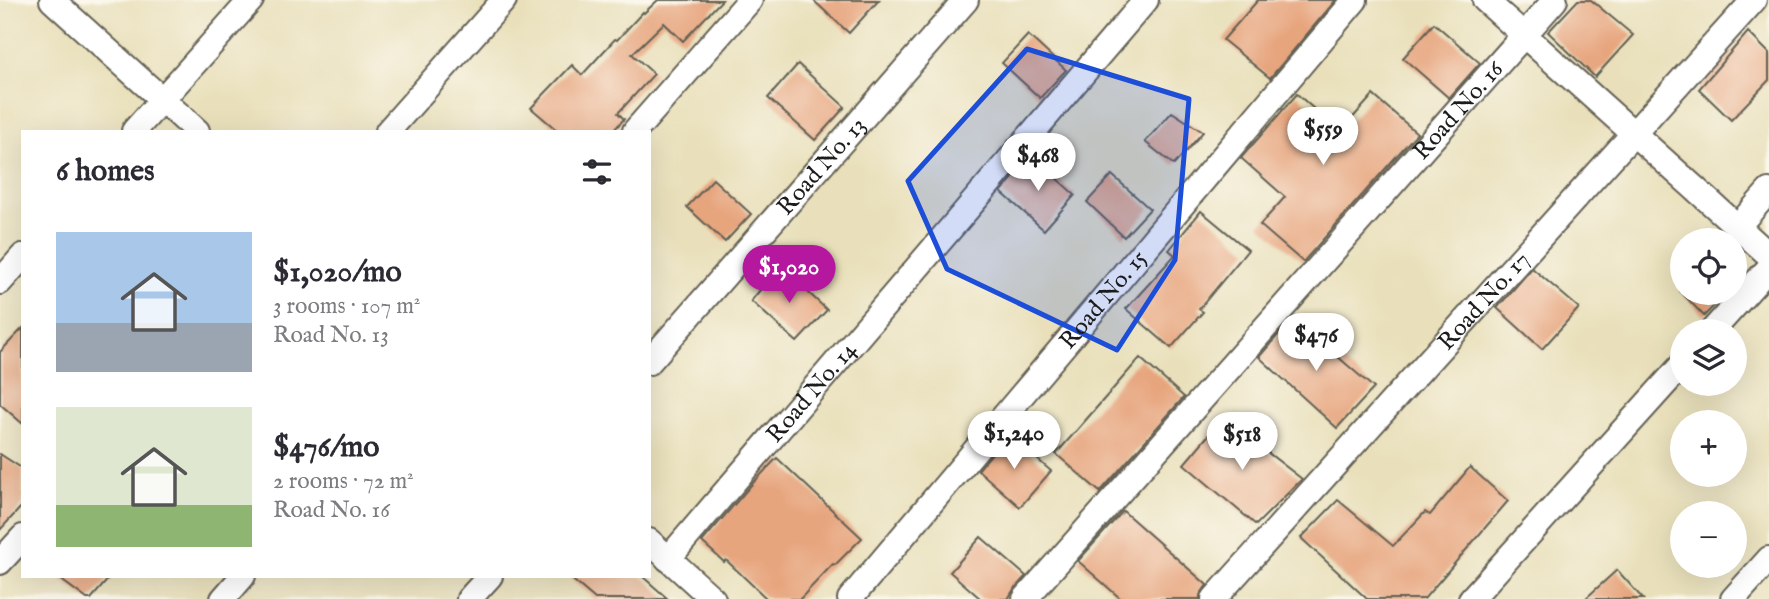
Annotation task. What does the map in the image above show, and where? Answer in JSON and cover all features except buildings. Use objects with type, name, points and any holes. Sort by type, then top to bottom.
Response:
[{"type":"street","points":[[52,0],[196,130]]},
{"type":"street","points":[[135,130],[251,0]]},
{"type":"street","points":[[389,130],[504,0]]},
{"type":"street","points":[[636,130],[750,0]]},
{"type":"street","name":"Road No. 13","points":[[651,360],[966,0]]},
{"type":"street","name":"Road No. 14","points":[[668,559],[1146,0]]},
{"type":"street","name":"Road No. 15","points":[[850,599],[1355,0]]},
{"type":"street","points":[[1485,0],[1769,255]]},
{"type":"street","name":"Road No. 16","points":[[1025,599],[1555,0]]},
{"type":"street","name":"Road No. 17","points":[[1214,599],[1754,0]]},
{"type":"street","points":[[1738,226],[1769,191]]},
{"type":"street","points":[[0,282],[21,258]]},
{"type":"street","points":[[1723,319],[1769,268]]},
{"type":"street","points":[[1471,599],[1670,378]]},
{"type":"street","points":[[0,562],[21,539]]},
{"type":"street","points":[[651,543],[703,596]]},
{"type":"street","points":[[1733,599],[1769,559]]},
{"type":"street","points":[[223,599],[241,578]]},
{"type":"street","points":[[470,599],[488,578]]},
{"type":"highlighted area","points":[[1027,49],[1189,99],[1175,260],[1117,350],[947,269],[908,181]]}]
